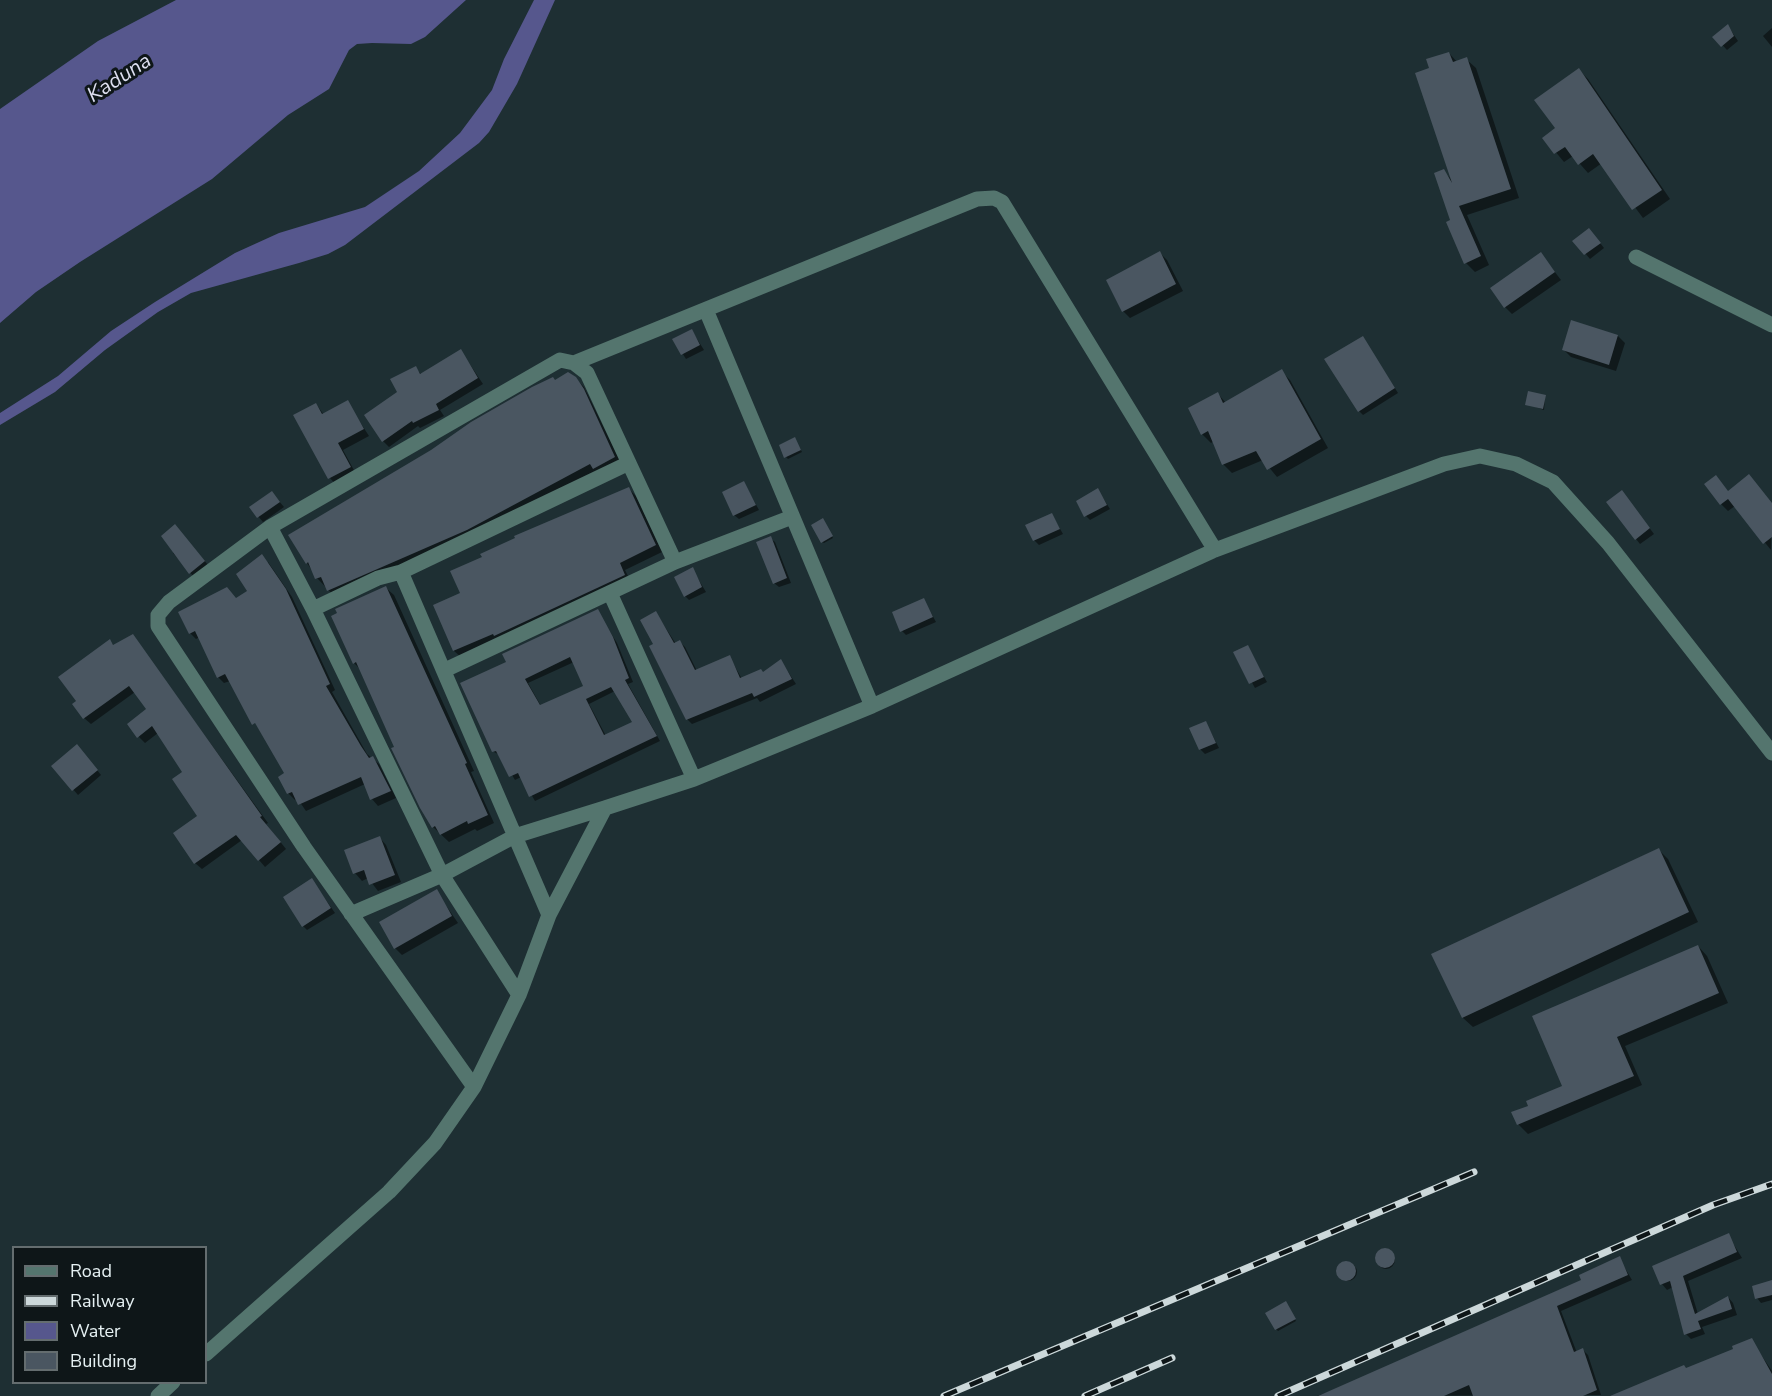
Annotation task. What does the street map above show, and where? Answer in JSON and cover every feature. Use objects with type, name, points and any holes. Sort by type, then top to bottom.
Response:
[{"type":"street","points":[[574,363],[977,199],[994,198],[1002,202],[1215,550]]},
{"type":"street","points":[[1636,257],[1772,324]]},
{"type":"street","points":[[706,309],[872,706]]},
{"type":"street","points":[[474,1087],[351,914],[158,626],[158,615],[169,602],[270,527],[560,360],[574,363],[587,373],[675,562]]},
{"type":"street","points":[[351,914],[442,875],[515,836],[694,779],[872,706],[1215,550],[1444,464],[1480,456],[1515,464],[1553,482],[1608,543],[1772,753]]},
{"type":"street","points":[[313,609],[378,578],[401,572],[629,463]]},
{"type":"street","points":[[445,670],[675,562],[792,517]]},
{"type":"street","points":[[270,527],[313,609],[442,875],[519,995]]},
{"type":"street","points":[[401,572],[549,915]]},
{"type":"street","points":[[610,593],[694,779]]},
{"type":"street","points":[[207,1353],[389,1192],[435,1143],[474,1087],[519,995],[549,915],[605,808]]},
{"type":"street","points":[[158,1396],[172,1384]]},
{"type":"water","name":"Kaduna","points":[[176,0],[466,0],[425,37],[411,44],[357,44],[349,50],[329,89],[288,115],[212,179],[80,262],[36,292],[0,323],[0,109],[98,41]]},
{"type":"water","points":[[534,0],[555,0],[517,84],[489,132],[479,143],[345,245],[328,254],[191,293],[158,312],[105,350],[55,392],[0,425],[0,413],[58,376],[111,331],[235,253],[279,233],[365,207],[419,171],[460,133],[492,90],[504,59]]},
{"type":"building","points":[[1728,24],[1734,36],[1721,47],[1712,37]]},
{"type":"building","points":[[1449,52],[1453,62],[1467,57],[1511,189],[1459,206],[1481,256],[1464,264],[1446,222],[1450,220],[1434,173],[1444,169],[1452,183],[1415,73],[1429,68],[1426,59]]},
{"type":"building","points":[[1579,68],[1662,190],[1632,210],[1593,154],[1578,165],[1565,147],[1554,154],[1542,138],[1555,128],[1534,100]]},
{"type":"building","points":[[1589,228],[1601,243],[1584,255],[1572,241]]},
{"type":"building","points":[[1160,251],[1176,284],[1122,312],[1106,280]]},
{"type":"building","points":[[1541,252],[1555,272],[1504,308],[1490,288]]},
{"type":"building","points":[[1571,320],[1618,335],[1609,365],[1562,350]]},
{"type":"building","points":[[692,329],[700,345],[681,355],[672,339]]},
{"type":"building","points":[[1363,336],[1395,388],[1358,412],[1324,359]]},
{"type":"building","points":[[461,349],[478,378],[436,404],[439,410],[413,423],[412,421],[382,442],[364,415],[397,392],[390,379],[416,366],[420,374]]},
{"type":"building","points":[[1282,369],[1321,439],[1267,470],[1256,451],[1222,465],[1208,431],[1201,435],[1188,408],[1218,392],[1223,403]]},
{"type":"building","points":[[568,372],[576,377],[584,389],[615,457],[593,469],[590,464],[467,530],[327,591],[321,577],[315,579],[308,562],[306,564],[288,535],[431,450],[471,422],[532,387],[553,377],[555,380]]},
{"type":"building","points":[[1528,391],[1546,395],[1543,409],[1525,405]]},
{"type":"building","points":[[348,400],[364,429],[338,443],[351,467],[328,479],[293,415],[316,403],[322,414]]},
{"type":"building","points":[[795,437],[801,450],[784,458],[779,445]]},
{"type":"building","points":[[1749,474],[1772,503],[1772,537],[1763,544],[1728,499],[1720,505],[1704,484],[1716,475],[1728,491]]},
{"type":"building","points":[[744,481],[756,505],[733,516],[722,492]]},
{"type":"building","points":[[629,487],[656,545],[620,563],[625,575],[494,636],[493,634],[453,651],[433,605],[460,593],[450,571],[482,557],[480,554],[515,538],[514,536]]},
{"type":"building","points":[[1098,488],[1107,505],[1084,517],[1076,501]]},
{"type":"building","points":[[1622,490],[1650,528],[1635,540],[1606,502]]},
{"type":"building","points":[[272,491],[280,502],[257,518],[249,507]]},
{"type":"building","points":[[1052,513],[1060,529],[1033,541],[1025,525]]},
{"type":"building","points":[[823,518],[833,536],[821,543],[811,525]]},
{"type":"building","points":[[175,524],[205,561],[189,574],[161,536]]},
{"type":"building","points":[[771,536],[787,578],[773,584],[756,542]]},
{"type":"building","points":[[262,554],[286,589],[330,684],[326,686],[369,758],[373,756],[391,791],[370,800],[361,777],[298,805],[292,792],[287,794],[278,777],[284,773],[255,723],[252,725],[225,674],[217,678],[195,631],[189,634],[178,612],[227,587],[236,598],[247,591],[236,574]]},
{"type":"building","points":[[693,567],[702,587],[684,597],[674,577]]},
{"type":"building","points":[[386,586],[467,763],[465,764],[488,815],[468,824],[467,821],[440,835],[435,826],[432,828],[420,808],[391,748],[394,747],[356,662],[353,664],[331,616],[337,613],[335,609]]},
{"type":"building","points":[[924,598],[933,617],[900,632],[892,612]]},
{"type":"building","points":[[598,609],[613,637],[629,678],[625,680],[657,736],[529,797],[518,773],[509,777],[496,751],[492,752],[460,683],[506,662],[502,654]],"holes":[[[570,657],[583,686],[540,705],[525,679]],[[611,687],[632,722],[604,735],[586,699]]]},
{"type":"building","points":[[656,611],[674,643],[680,640],[695,670],[730,655],[740,678],[761,669],[763,672],[781,659],[792,679],[754,697],[752,693],[686,720],[649,646],[653,644],[640,620]]},
{"type":"building","points":[[133,634],[262,816],[260,817],[281,842],[258,861],[236,835],[194,864],[173,833],[197,816],[172,779],[182,772],[152,726],[137,738],[127,724],[146,709],[129,686],[83,719],[72,704],[76,701],[58,677],[110,639],[113,645]]},
{"type":"building","points":[[1248,645],[1264,677],[1249,684],[1233,652]]},
{"type":"building","points":[[1206,721],[1216,743],[1199,750],[1189,728]]},
{"type":"building","points":[[77,744],[98,770],[72,791],[51,766]]},
{"type":"building","points":[[380,836],[395,875],[369,885],[364,870],[353,874],[344,850]]},
{"type":"building","points":[[1659,848],[1689,912],[1462,1018],[1431,954]]},
{"type":"building","points":[[312,878],[331,908],[302,927],[283,897]]},
{"type":"building","points":[[437,889],[452,916],[394,949],[379,922]]},
{"type":"building","points":[[1698,945],[1719,993],[1617,1037],[1634,1076],[1517,1125],[1511,1112],[1528,1106],[1526,1101],[1562,1086],[1532,1016]]},
{"type":"building","points":[[1729,1233],[1737,1252],[1683,1276],[1695,1314],[1728,1296],[1732,1309],[1698,1321],[1701,1329],[1684,1335],[1670,1281],[1660,1285],[1652,1266]]},
{"type":"building","points":[[1385,1248],[1392,1251],[1395,1258],[1392,1265],[1385,1268],[1378,1265],[1375,1258],[1378,1251]]},
{"type":"building","points":[[1620,1256],[1628,1275],[1557,1306],[1574,1352],[1583,1348],[1597,1390],[1583,1396],[1473,1396],[1469,1385],[1444,1396],[1318,1396],[1581,1280],[1579,1275]]},
{"type":"building","points":[[1346,1261],[1353,1264],[1356,1271],[1353,1278],[1346,1281],[1339,1278],[1336,1271],[1339,1264]]},
{"type":"building","points":[[1772,1280],[1772,1295],[1755,1299],[1752,1286]]},
{"type":"building","points":[[1286,1301],[1296,1319],[1275,1330],[1265,1313]]},
{"type":"building","points":[[1752,1338],[1772,1374],[1772,1396],[1610,1396],[1684,1365],[1686,1368],[1733,1349],[1732,1346]]},
{"type":"railway","points":[[944,1396],[1474,1172]]},
{"type":"railway","points":[[1278,1396],[1713,1205],[1772,1184]]},
{"type":"railway","points":[[1085,1396],[1172,1358]]}]
